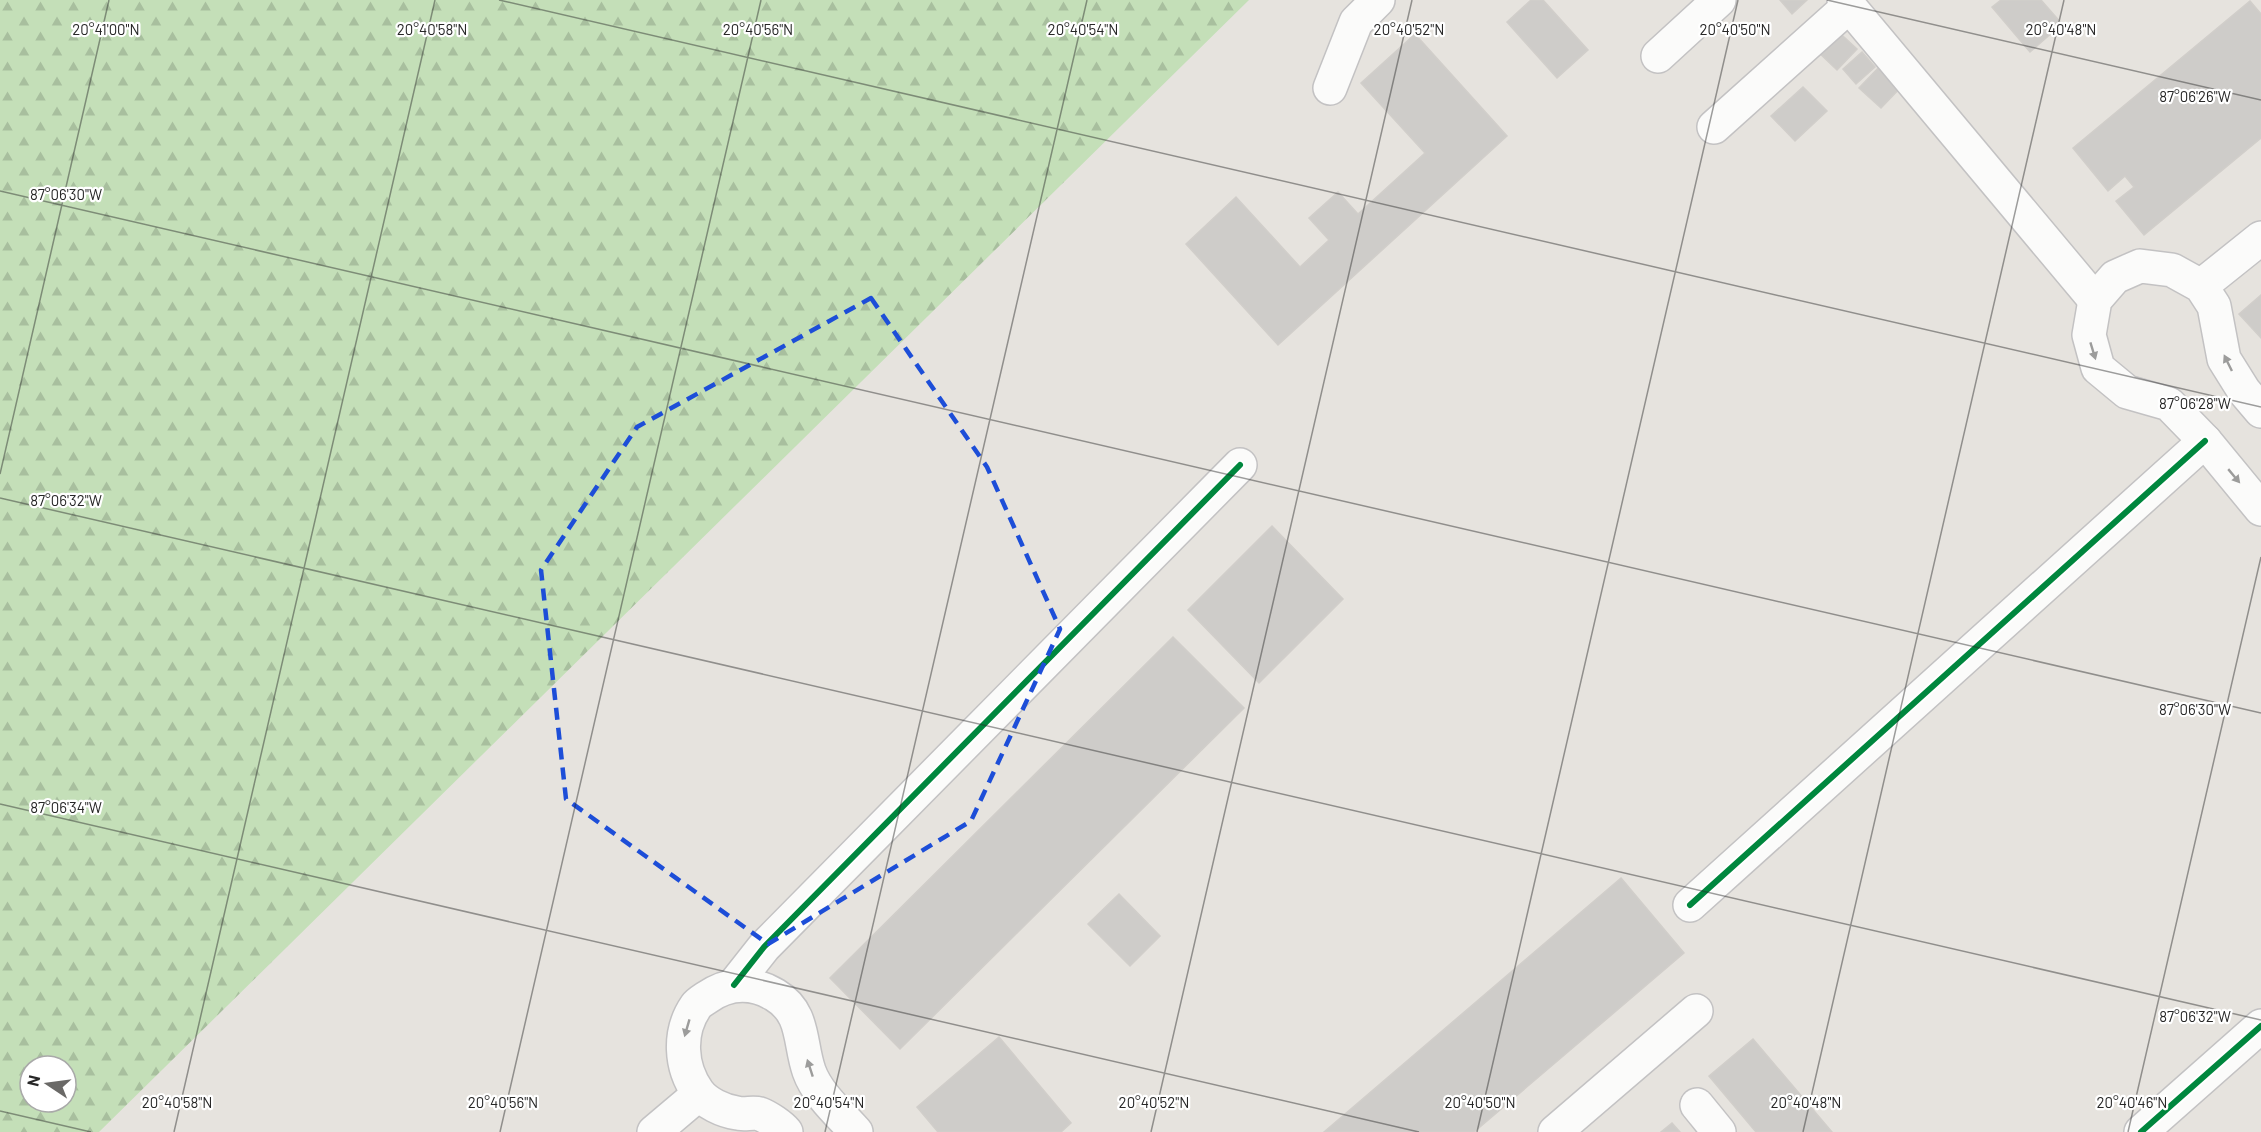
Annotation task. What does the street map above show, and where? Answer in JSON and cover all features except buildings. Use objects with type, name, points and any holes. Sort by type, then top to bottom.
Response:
[{"type":"street","points":[[1329,87],[1356,22],[1378,0]]},
{"type":"street","points":[[1658,56],[1719,0]]},
{"type":"street","points":[[1714,127],[1846,3],[2096,300]]},
{"type":"street","points":[[2201,286],[2261,238]]},
{"type":"street","points":[[2261,411],[2244,392],[2224,359],[2214,306],[2201,286],[2172,270],[2140,266],[2115,277],[2096,300],[2089,335],[2098,368],[2127,392],[2169,404],[2205,441],[2261,509]]},
{"type":"street","points":[[1690,905],[2205,441]]},
{"type":"street","points":[[734,985],[772,938],[1240,465]]},
{"type":"street","points":[[786,1132],[759,1114],[737,1113],[716,1106],[699,1094],[687,1072],[682,1051],[686,1028],[696,1005],[714,992],[734,985],[753,986],[775,995],[790,1009],[801,1027],[809,1071],[823,1095],[856,1132]]},
{"type":"street","points":[[1555,1132],[1696,1011]]},
{"type":"street","points":[[2141,1132],[2261,1026]]},
{"type":"street","points":[[654,1132],[699,1094]]},
{"type":"street","points":[[1697,1105],[1719,1132]]},
{"type":"highlighted area","points":[[871,298],[987,467],[1060,629],[971,821],[768,944],[566,799],[541,570],[637,427]]},
{"type":"green space","points":[[0,0],[1249,0],[99,1132],[0,1132]]},
{"type":"cycle path","points":[[1690,905],[2205,441]]},
{"type":"cycle path","points":[[734,985],[764,947],[1240,465]]},
{"type":"cycle path","points":[[2141,1132],[2261,1026]]}]
